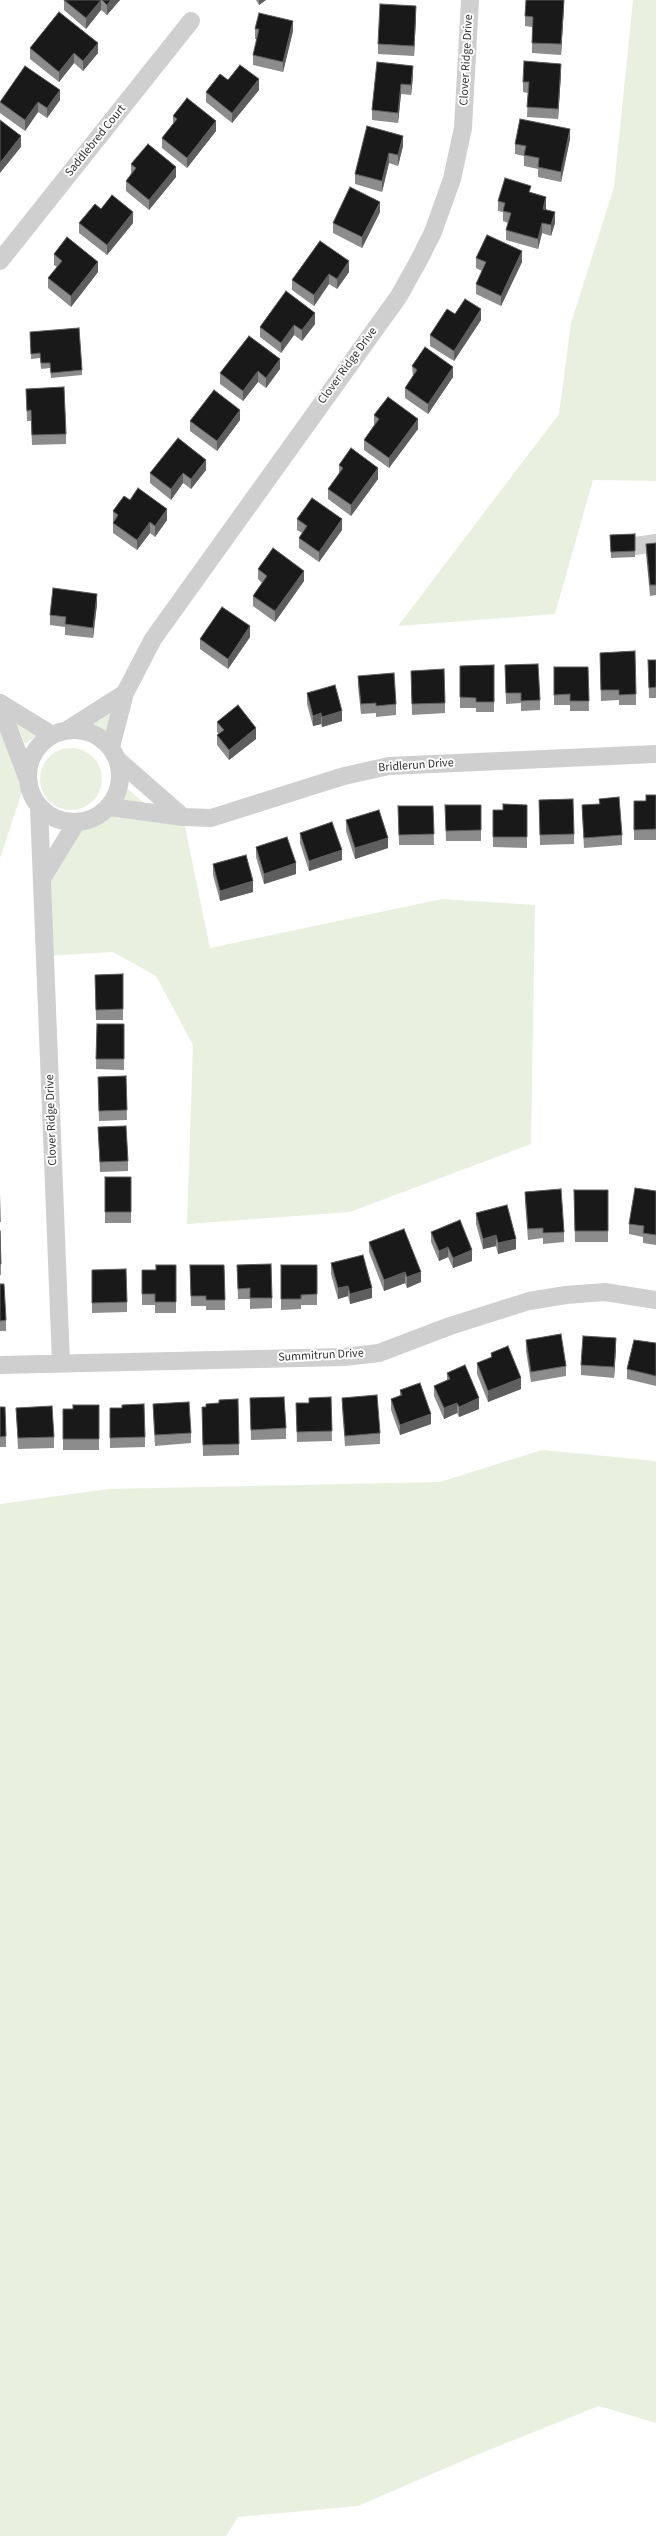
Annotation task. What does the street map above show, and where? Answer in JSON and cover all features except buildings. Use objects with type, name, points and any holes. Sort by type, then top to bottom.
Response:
[{"type":"street","name":"Clover Ridge Drive","points":[[39,807],[60,821],[76,823],[92,820],[110,807],[118,793],[121,777],[115,754],[125,693],[153,639],[399,296],[420,260],[433,232],[452,179],[463,128],[470,0]]},
{"type":"street","name":"Saddlebred Court","points":[[0,261],[191,21]]},
{"type":"street","points":[[635,546],[656,543]]},
{"type":"street","name":"Clover Ridge Drive","points":[[61,1363],[43,877],[39,807],[31,793],[28,777],[30,761],[38,747],[125,693]]},
{"type":"street","points":[[0,704],[60,732],[84,730],[99,736],[115,754],[183,817]]},
{"type":"street","points":[[0,704],[28,777]]},
{"type":"street","name":"Bridlerun Drive","points":[[110,807],[183,817],[211,818],[344,776],[389,766],[656,754]]},
{"type":"street","points":[[43,877],[76,823]]},
{"type":"street","name":"Summitrun Drive","points":[[0,1365],[344,1357],[379,1352],[529,1301],[566,1295],[605,1292],[656,1300]]},
{"type":"green space","points":[[633,0],[656,0],[656,481],[593,480],[555,614],[398,626],[559,414],[571,323],[614,187]]},
{"type":"green space","points":[[0,706],[27,777],[0,858]]},
{"type":"green space","points":[[111,709],[109,736],[91,725]]},
{"type":"green space","points":[[14,719],[40,733],[25,744]]},
{"type":"green space","points":[[71,748],[83,751],[93,757],[99,767],[102,779],[99,791],[93,801],[83,807],[71,810],[59,807],[49,801],[43,791],[40,779],[43,767],[49,757],[59,751]]},
{"type":"green space","points":[[128,789],[152,810],[121,803]]},
{"type":"green space","points":[[110,807],[183,817],[210,948],[442,899],[535,905],[531,1144],[350,1212],[187,1224],[193,1045],[156,976],[113,952],[46,956],[43,877],[76,823],[92,820]]},
{"type":"green space","points":[[542,1450],[656,1461],[656,2423],[599,2406],[474,2456],[358,2506],[238,2517],[226,2536],[0,2536],[0,1504],[108,1489],[440,1482]]}]
